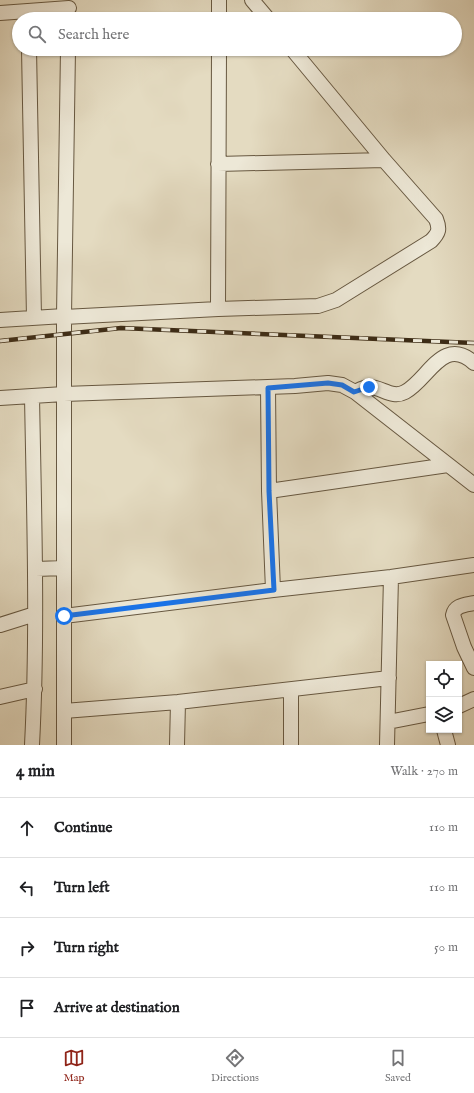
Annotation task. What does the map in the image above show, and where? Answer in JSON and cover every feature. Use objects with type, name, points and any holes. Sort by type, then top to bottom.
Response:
[{"type":"street","points":[[219,0],[219,12]]},
{"type":"street","points":[[252,0],[262,12]]},
{"type":"street","points":[[0,13],[29,10],[69,9]]},
{"type":"street","points":[[30,56],[34,318]]},
{"type":"street","points":[[64,745],[64,317],[68,56]]},
{"type":"street","points":[[218,309],[219,56]]},
{"type":"street","points":[[0,320],[218,309],[307,307],[326,304],[336,300],[431,241],[438,234],[439,227],[436,219],[384,160],[298,56]]},
{"type":"street","points":[[218,164],[384,160]]},
{"type":"street","points":[[354,392],[369,387],[391,394],[403,393],[409,390],[440,359],[447,355],[464,355],[474,363]]},
{"type":"street","points":[[0,398],[64,394],[268,388],[328,383],[342,385],[354,392],[474,485]]},
{"type":"street","points":[[268,388],[269,491],[274,590]]},
{"type":"street","points":[[32,396],[36,570],[35,689],[32,745]]},
{"type":"street","points":[[269,491],[448,465]]},
{"type":"street","points":[[64,616],[391,577],[474,565]]},
{"type":"street","points":[[36,570],[64,568]]},
{"type":"street","points":[[387,745],[391,577]]},
{"type":"street","points":[[474,603],[458,607],[454,610],[453,615],[464,648],[474,668]]},
{"type":"street","points":[[0,625],[35,614]]},
{"type":"street","points":[[64,711],[178,702],[389,678]]},
{"type":"street","points":[[0,697],[35,689]]},
{"type":"street","points":[[291,690],[291,745]]},
{"type":"street","points":[[462,705],[474,699]]},
{"type":"street","points":[[177,745],[178,702]]},
{"type":"street","points":[[388,722],[426,715]]},
{"type":"street","points":[[445,733],[448,745]]},
{"type":"railway","points":[[0,341],[121,328],[474,343]]},
{"type":"route","points":[[64,616],[274,590],[269,491],[268,388],[328,383],[342,385],[354,392],[369,387]]}]
